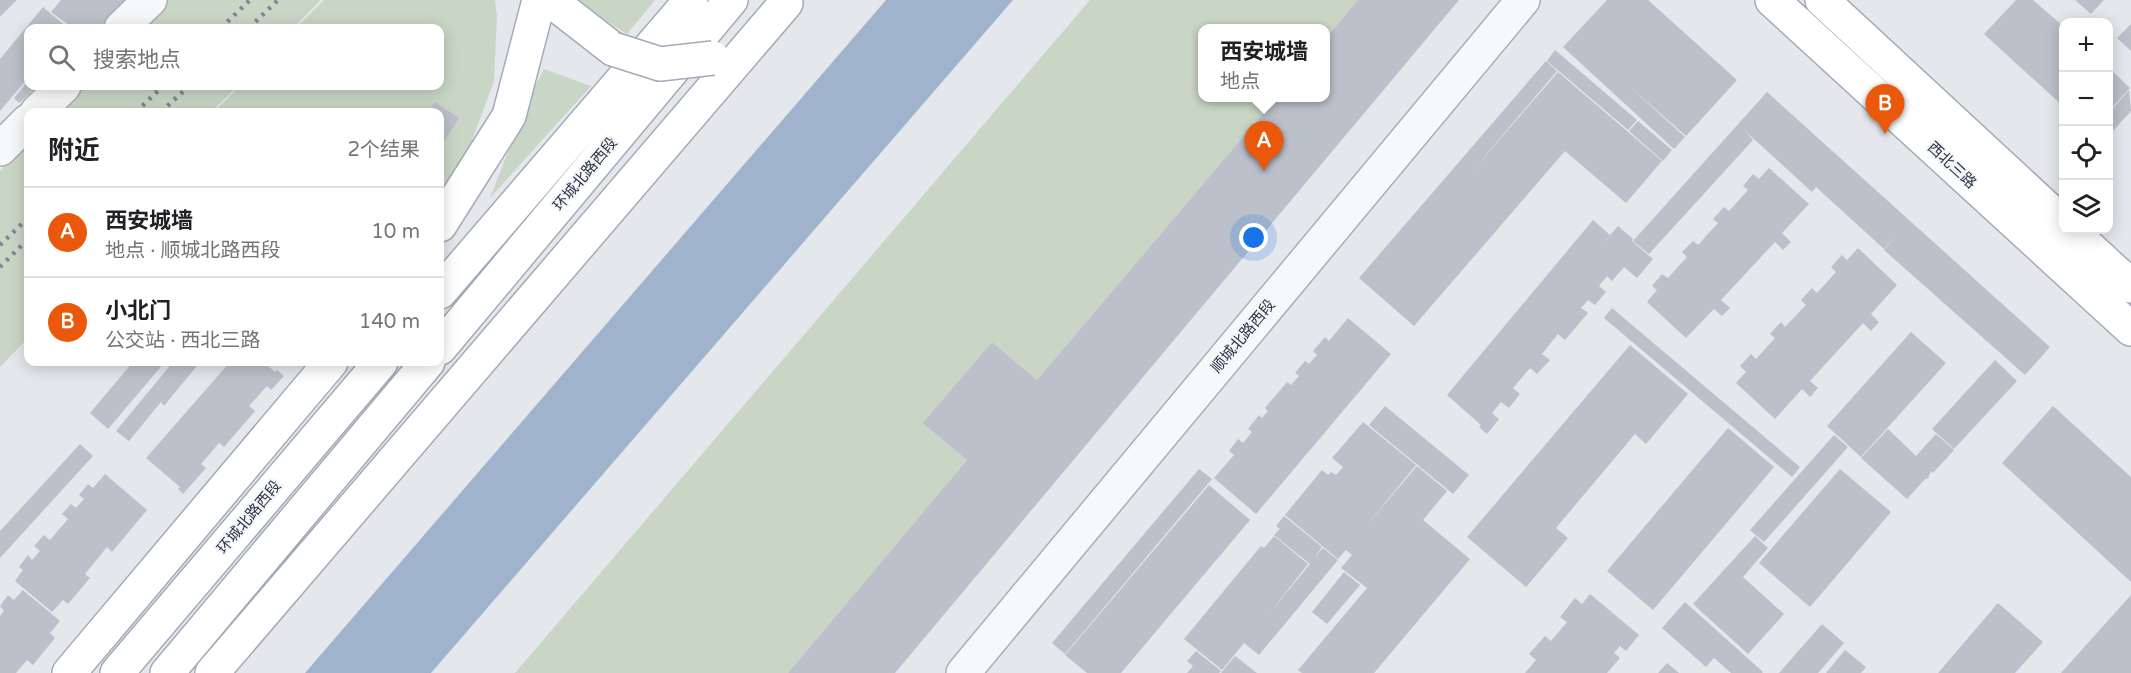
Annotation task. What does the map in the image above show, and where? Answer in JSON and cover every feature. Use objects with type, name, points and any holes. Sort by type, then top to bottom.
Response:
[{"type":"main road","points":[[444,219],[509,116],[539,0]]},
{"type":"main road","points":[[550,0],[613,49],[660,64],[713,58],[787,1]]},
{"type":"main road","points":[[444,287],[691,0]]},
{"type":"main road","name":"环城北路西段","points":[[444,343],[731,0]]},
{"type":"main road","name":"西北三路","points":[[1772,0],[2131,330]]},
{"type":"main road","points":[[1822,0],[2059,219]]},
{"type":"main road","points":[[213,673],[787,1]]},
{"type":"main road","points":[[2074,234],[2131,286]]},
{"type":"main road","points":[[69,673],[328,366]]},
{"type":"main road","name":"环城北路西段","points":[[117,673],[378,366]]},
{"type":"main road","points":[[167,673],[425,366]]},
{"type":"street","points":[[125,24],[150,0]]},
{"type":"street","name":"顺城北路西段","points":[[963,673],[1523,0]]},
{"type":"street","points":[[41,108],[60,90]]},
{"type":"street","points":[[0,149],[24,125]]},
{"type":"green space","points":[[168,0],[321,0],[297,24],[144,24]]},
{"type":"green space","points":[[324,0],[495,0],[497,17],[494,81],[463,165],[444,187],[444,108],[218,108],[236,90],[444,90],[444,24],[300,24]]},
{"type":"green space","points":[[579,0],[655,0],[627,34],[580,4]]},
{"type":"green space","points":[[1090,0],[1358,0],[1330,33],[1330,24],[1198,24],[1198,102],[1273,102],[1037,380],[992,342],[924,423],[967,460],[788,673],[515,673]]},
{"type":"green space","points":[[544,69],[591,86],[490,198],[529,98]]},
{"type":"green space","points":[[80,90],[234,90],[215,108],[61,108]]},
{"type":"green space","points":[[24,146],[24,342],[0,367],[0,171]]},
{"type":"water","points":[[886,0],[1013,0],[431,673],[305,673]]},
{"type":"building","points":[[0,0],[17,0],[0,17]]},
{"type":"building","points":[[61,0],[129,0],[103,24],[68,24],[51,12]]},
{"type":"building","points":[[1358,0],[1459,0],[895,673],[788,673],[967,460],[923,423],[992,342],[1037,380],[1273,102],[1330,102],[1330,33]]},
{"type":"building","points":[[1607,0],[1648,0],[1737,80],[1686,136],[1629,86],[1685,137],[1674,149],[1563,47]]},
{"type":"building","points":[[2016,0],[2033,0],[2059,23],[2059,102],[1984,34]]},
{"type":"building","points":[[2075,0],[2104,0],[2091,14]]},
{"type":"building","points":[[43,7],[63,24],[29,24]]},
{"type":"building","points":[[2131,24],[2131,51],[2117,38]]},
{"type":"building","points":[[24,30],[24,83],[0,111],[0,59]]},
{"type":"building","points":[[1555,50],[1637,120],[1628,130],[1547,61]]},
{"type":"building","points":[[1546,61],[1557,71],[1468,176],[1558,72],[1662,161],[1626,203],[1565,151],[1414,326],[1359,278]]},
{"type":"building","points":[[2113,72],[2130,88],[2113,107]]},
{"type":"building","points":[[24,86],[24,90],[34,90],[19,103],[14,98]]},
{"type":"building","points":[[2129,90],[2131,111],[2113,131],[2113,108]]},
{"type":"building","points":[[1767,92],[2050,347],[2025,375],[1884,250],[1895,236],[1884,249],[1816,187],[1812,192],[1745,131],[1753,140],[1649,254],[1633,241]]},
{"type":"building","points":[[435,102],[444,108],[431,108]]},
{"type":"building","points":[[444,108],[459,118],[444,142]]},
{"type":"building","points":[[1638,121],[1672,150],[1663,161],[1629,131]]},
{"type":"building","points":[[1769,168],[1809,204],[1782,233],[1791,242],[1783,250],[1775,242],[1721,300],[1730,308],[1722,316],[1714,309],[1686,338],[1647,302],[1657,290],[1652,286],[1662,274],[1668,278],[1687,257],[1682,252],[1693,241],[1698,245],[1718,223],[1713,219],[1724,207],[1729,211],[1748,190],[1743,186],[1753,174],[1759,179]]},
{"type":"building","points":[[1593,220],[1610,235],[1600,247],[1618,226],[1653,259],[1637,278],[1624,267],[1612,281],[1607,276],[1599,286],[1606,292],[1595,305],[1588,300],[1581,308],[1588,313],[1565,340],[1558,334],[1542,354],[1550,360],[1537,374],[1530,368],[1513,388],[1520,394],[1509,408],[1501,402],[1492,413],[1499,419],[1487,434],[1479,427],[1481,425],[1447,395]]},
{"type":"building","points":[[1858,248],[1897,285],[1871,314],[1879,322],[1871,331],[1863,323],[1810,381],[1818,388],[1810,397],[1802,389],[1775,419],[1736,383],[1746,372],[1740,366],[1751,354],[1756,359],[1775,338],[1770,334],[1781,322],[1785,327],[1806,305],[1801,300],[1812,288],[1817,293],[1836,272],[1831,267],[1842,255],[1847,260]]},
{"type":"building","points":[[1612,308],[1800,467],[1792,477],[1604,318]]},
{"type":"building","points":[[1348,318],[1391,354],[1256,514],[1214,478],[1234,455],[1229,451],[1238,439],[1243,443],[1252,432],[1248,429],[1259,415],[1262,418],[1268,411],[1265,408],[1287,382],[1291,385],[1299,376],[1295,373],[1305,361],[1309,364],[1317,355],[1313,351],[1325,337],[1329,341]]},
{"type":"building","points":[[1911,332],[1946,363],[1861,457],[1827,426]]},
{"type":"building","points":[[1630,345],[1688,394],[1646,444],[1635,434],[1556,528],[1568,538],[1526,587],[1467,537]]},
{"type":"building","points":[[1995,360],[2017,381],[1954,449],[1932,429]]},
{"type":"building","points":[[130,366],[162,366],[108,429],[90,413]]},
{"type":"building","points":[[170,366],[197,366],[164,406],[161,402],[129,441],[116,431]]},
{"type":"building","points":[[226,366],[268,366],[284,376],[271,390],[267,386],[249,406],[255,411],[224,447],[219,443],[201,464],[206,468],[183,494],[178,489],[180,487],[146,458]]},
{"type":"building","points":[[1385,406],[1469,475],[1453,494],[1369,425]]},
{"type":"building","points":[[2053,406],[2131,477],[2131,582],[2002,463]]},
{"type":"building","points":[[1363,422],[1416,465],[1366,526],[1417,466],[1447,491],[1423,520],[1470,559],[1374,673],[1302,673],[1298,670],[1367,588],[1341,568],[1352,555],[1346,550],[1338,559],[1285,515],[1322,470],[1328,475],[1331,472],[1336,475],[1343,467],[1332,458]]},
{"type":"building","points":[[1728,428],[1774,467],[1653,610],[1607,571]]},
{"type":"building","points":[[1888,429],[1916,456],[1936,434],[1954,450],[1933,473],[1931,471],[1928,479],[1926,478],[1907,499],[1861,458]]},
{"type":"building","points":[[1834,435],[1848,447],[1764,542],[1750,530]]},
{"type":"building","points":[[80,444],[93,456],[0,558],[0,531]]},
{"type":"building","points":[[1199,469],[1212,479],[1065,654],[1052,643]]},
{"type":"building","points":[[1840,469],[1891,512],[1810,607],[1759,563]]},
{"type":"building","points":[[105,474],[147,510],[112,552],[107,547],[85,574],[90,578],[68,604],[63,600],[52,612],[15,581],[23,570],[19,567],[28,555],[32,560],[40,551],[34,546],[44,535],[50,540],[68,519],[62,514],[71,504],[76,508],[84,499],[79,495],[88,484],[93,488]]},
{"type":"building","points":[[1209,485],[1250,520],[1121,673],[1087,673],[1065,655]]},
{"type":"building","points":[[1284,516],[1322,547],[1314,558],[1323,548],[1338,560],[1259,655],[1244,643],[1222,670],[1184,639],[1261,546],[1264,548],[1274,536],[1308,564],[1268,615],[1310,564],[1274,535],[1280,529],[1276,526]]},
{"type":"building","points":[[1755,536],[1768,548],[1743,577],[1784,614],[1748,654],[1693,604]]},
{"type":"building","points":[[1344,572],[1360,585],[1327,624],[1312,612]]},
{"type":"building","points":[[23,590],[60,621],[50,633],[55,638],[33,665],[27,660],[16,673],[0,673],[0,616],[4,611],[0,606],[8,595],[14,600]]},
{"type":"building","points":[[1590,594],[1639,635],[1626,651],[1620,646],[1614,653],[1620,658],[1607,673],[1525,673],[1536,660],[1529,654],[1545,636],[1551,641],[1567,622],[1560,617],[1575,598],[1582,604]]},
{"type":"building","points":[[2131,595],[2131,673],[2061,673]]},
{"type":"building","points":[[1685,602],[1763,672],[1731,673],[1714,658],[1706,667],[1662,628]]},
{"type":"building","points":[[1998,603],[2043,642],[2015,673],[1938,673]]},
{"type":"building","points":[[1822,624],[1844,643],[1818,673],[1779,673]]},
{"type":"building","points":[[1845,650],[1866,667],[1861,673],[1826,673]]},
{"type":"building","points":[[1196,651],[1221,671],[1219,673],[1187,673],[1193,666],[1187,661]]},
{"type":"building","points":[[1235,656],[1257,673],[1221,673]]},
{"type":"building","points":[[1667,663],[1679,673],[1658,673]]},
{"type":"railway","points":[[225,24],[250,0]]},
{"type":"railway","points":[[253,24],[278,0]]},
{"type":"railway","points":[[140,108],[159,90]]},
{"type":"railway","points":[[165,108],[185,90]]},
{"type":"railway","points":[[0,245],[24,222]]},
{"type":"railway","points":[[0,267],[24,243]]},
{"type":"place","name":"小北门","points":[[1885,134]]},
{"type":"place","name":"西安城墙","points":[[1264,171]]}]
